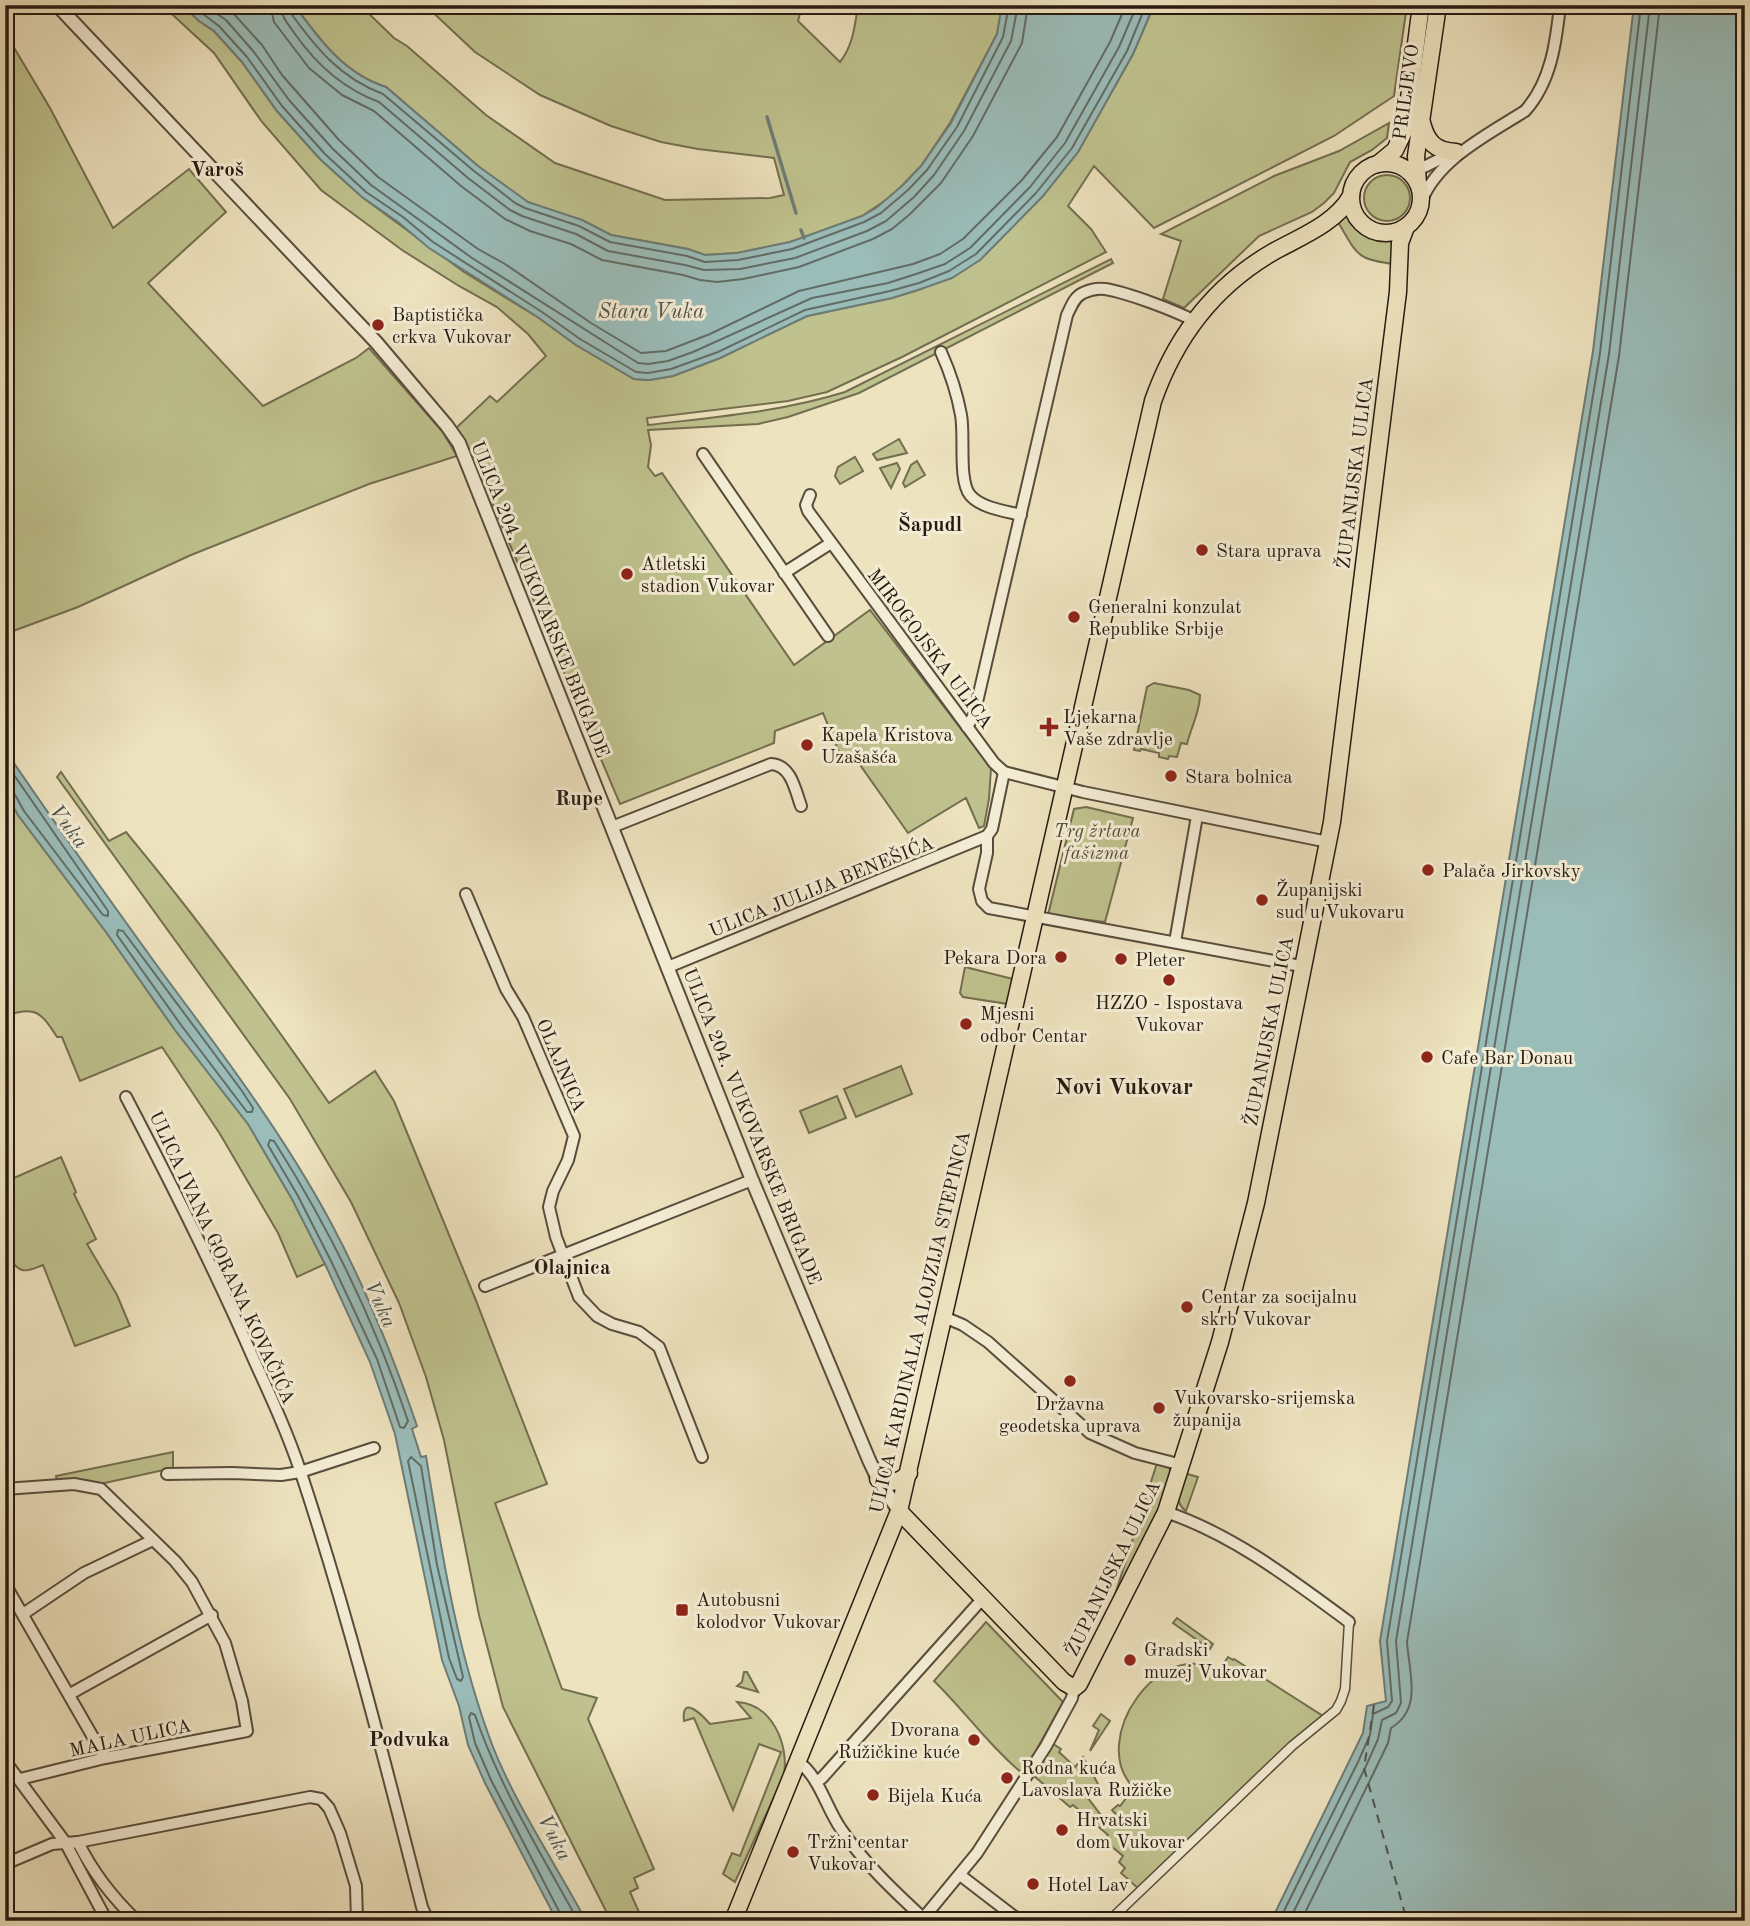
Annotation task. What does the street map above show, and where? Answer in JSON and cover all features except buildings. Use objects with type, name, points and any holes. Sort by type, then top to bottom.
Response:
[{"type":"main road","name":"PRILJEVO","points":[[1378,164],[1390,155],[1399,143],[1406,114],[1421,5]]},
{"type":"main road","name":"PRILJEVO","points":[[1421,202],[1419,186],[1408,168],[1422,122],[1438,5]]},
{"type":"main road","points":[[1422,122],[1429,143],[1442,150],[1456,152]]},
{"type":"main road","points":[[1034,917],[1153,401],[1169,360],[1195,321],[1235,279],[1270,254],[1332,218],[1346,204],[1359,176],[1367,169],[1388,163],[1408,168]]},
{"type":"main road","points":[[1351,196],[1354,213],[1370,229],[1386,233],[1406,227],[1417,214],[1421,202]]},
{"type":"main road","name":"ŽUPANIJSKA ULICA","points":[[1074,1688],[1081,1682],[1166,1511],[1242,1262],[1256,1203],[1301,966],[1328,842],[1398,292],[1400,243],[1406,227]]},
{"type":"main road","name":"ULICA KARDINALA ALOJZIJA STEPINCA","points":[[733,1921],[899,1511],[1034,917]]},
{"type":"main road","points":[[878,1479],[891,1483],[909,1473]]},
{"type":"main road","points":[[899,1511],[1064,1682],[1074,1688]]},
{"type":"street","name":"ULICA 204. VUKOVARSKE BRIGADE","points":[[57,5],[376,342],[447,426],[461,447],[752,1180],[878,1479],[899,1511]]},
{"type":"street","points":[[1421,202],[1438,173],[1473,145],[1525,111],[1543,88],[1560,5]]},
{"type":"street","points":[[1408,168],[1432,164],[1473,145]]},
{"type":"street","points":[[967,727],[974,715],[1068,316],[1077,297],[1091,290],[1106,289],[1195,321]]},
{"type":"street","points":[[941,352],[962,418],[964,478],[967,488],[979,502],[1021,515]]},
{"type":"street","points":[[703,454],[828,636]]},
{"type":"street","name":"MIROGOJSKA ULICA","points":[[810,495],[806,505],[808,511],[831,544],[994,763],[1004,772]]},
{"type":"street","points":[[784,573],[831,544]]},
{"type":"street","points":[[612,827],[771,764],[779,764],[786,769],[801,806]]},
{"type":"street","points":[[1301,966],[989,908],[982,901],[979,888],[987,853],[986,836],[992,829],[1004,772],[1197,816],[1328,842]]},
{"type":"street","points":[[1175,942],[1197,816]]},
{"type":"street","name":"ULICA JULIJA BENEŠIĆA","points":[[668,967],[986,836]]},
{"type":"street","name":"OLAJNICA","points":[[466,894],[506,989],[523,1017],[574,1136],[568,1160],[552,1191],[549,1207],[562,1255],[579,1297],[597,1316],[612,1324],[639,1332],[659,1347],[702,1457]]},
{"type":"street","name":"ULICA IVANA GORANA KOVAČIĆA","points":[[126,1097],[178,1196],[235,1316],[300,1472],[368,1695],[422,1908],[428,1921]]},
{"type":"street","points":[[485,1286],[752,1180]]},
{"type":"street","points":[[944,1317],[988,1342],[1090,1433],[1135,1453],[1182,1465]]},
{"type":"street","points":[[167,1474],[232,1472],[281,1475],[300,1472],[374,1448]]},
{"type":"street","points":[[5,1489],[48,1484],[74,1484],[101,1489],[175,1562],[192,1582],[212,1615],[69,1694]]},
{"type":"street","points":[[1109,1921],[1293,1746],[1336,1710],[1345,1689],[1349,1622],[1219,1533],[1166,1511]]},
{"type":"street","points":[[23,1614],[84,1573],[153,1541]]},
{"type":"street","points":[[5,1584],[105,1758]]},
{"type":"street","points":[[816,1782],[984,1597]]},
{"type":"street","name":"MALA ULICA","points":[[20,1779],[105,1758],[247,1731],[234,1670],[212,1615]]},
{"type":"street","points":[[797,1761],[806,1766],[829,1811],[850,1842],[874,1871],[922,1919],[977,1853],[1046,1746],[1072,1698],[1074,1688]]},
{"type":"street","points":[[5,1761],[65,1842],[107,1921]]},
{"type":"street","points":[[5,1864],[52,1844],[78,1842],[310,1797],[321,1800],[330,1808],[346,1850],[356,1886],[356,1921]]},
{"type":"street","points":[[78,1842],[100,1881],[137,1921]]},
{"type":"street","points":[[960,1875],[1020,1921]]},
{"type":"green space","points":[[162,5],[182,5],[214,31],[242,62],[277,111],[320,159],[362,197],[464,272],[539,318],[576,345],[634,379],[649,380],[673,376],[720,358],[807,316],[921,289],[980,260],[1042,197],[1078,152],[1133,54],[1154,5],[1407,5],[1394,96],[1334,136],[1154,228],[1094,166],[1068,206],[1091,229],[1106,252],[902,357],[827,392],[788,401],[647,418],[648,425],[722,416],[772,409],[845,392],[1111,259],[1113,263],[859,393],[788,417],[758,424],[648,430],[651,445],[648,467],[655,476],[662,473],[794,665],[870,610],[991,768],[984,826],[979,828],[966,798],[908,833],[853,755],[841,757],[823,713],[775,731],[774,743],[620,804],[485,486],[472,469],[454,430],[490,396],[497,402],[546,356],[528,334],[497,307],[402,250],[321,190],[262,122],[214,53]]},
{"type":"green space","points":[[294,5],[360,5],[394,38],[407,46],[486,115],[555,163],[665,200],[770,198],[784,195],[774,158],[661,142],[611,126],[540,95],[475,52],[425,5],[802,5],[798,21],[840,62],[851,42],[858,5],[1002,7],[997,34],[950,123],[921,166],[892,196],[862,216],[790,242],[738,253],[705,255],[688,249],[611,235],[582,220],[519,198],[386,87],[371,81],[345,64],[323,42]]},
{"type":"green space","points":[[5,38],[10,41],[50,108],[113,228],[189,169],[226,212],[148,283],[263,406],[356,358],[369,348],[442,431],[457,456],[369,484],[191,555],[78,607],[5,634]]},
{"type":"green space","points":[[1389,123],[1387,138],[1350,162],[1334,193],[1324,203],[1312,212],[1259,236],[1184,308],[1163,299],[1181,241],[1161,234],[1274,176],[1339,151]]},
{"type":"green space","points":[[1387,175],[1404,181],[1410,198],[1404,215],[1387,221],[1370,215],[1364,198],[1370,181]]},
{"type":"green space","points":[[1348,213],[1368,232],[1380,237],[1394,238],[1395,264],[1372,260],[1359,254],[1338,222]]},
{"type":"green space","points":[[899,439],[907,453],[877,460],[873,454]]},
{"type":"green space","points":[[855,457],[863,471],[840,484],[835,476],[838,467]]},
{"type":"green space","points":[[917,461],[925,475],[905,487],[903,483],[911,465]]},
{"type":"green space","points":[[897,463],[900,469],[891,488],[880,468]]},
{"type":"green space","points":[[1154,683],[1200,695],[1187,744],[1181,743],[1177,757],[1169,756],[1168,759],[1159,757],[1159,753],[1134,750],[1147,687]]},
{"type":"green space","points":[[61,772],[109,841],[126,832],[153,865],[230,965],[329,1103],[375,1071],[394,1101],[475,1298],[547,1484],[495,1503],[562,1689],[597,1698],[588,1719],[654,1869],[634,1878],[638,1888],[630,1892],[643,1921],[611,1921],[503,1707],[479,1615],[444,1440],[426,1377],[399,1303],[351,1202],[290,1099],[57,777]]},
{"type":"green space","points":[[5,792],[18,815],[175,1030],[248,1124],[292,1199],[325,1264],[297,1277],[278,1233],[220,1134],[162,1047],[80,1081],[62,1037],[57,1037],[41,1016],[24,1011],[5,1016],[5,998],[11,995],[12,990],[5,978]]},
{"type":"green space","name":"Trg žrtava fašizma","points":[[1086,807],[1133,818],[1105,922],[1048,915],[1074,809]]},
{"type":"green space","points":[[965,967],[1013,979],[1008,1004],[963,997],[960,993]]},
{"type":"green space","points":[[901,1066],[912,1094],[856,1117],[844,1089]]},
{"type":"green space","points":[[837,1096],[846,1118],[809,1133],[800,1111]]},
{"type":"green space","points":[[61,1157],[76,1192],[74,1194],[96,1239],[87,1244],[117,1295],[130,1326],[75,1346],[43,1265],[22,1270],[15,1265],[10,1256],[5,1231],[5,1182]]},
{"type":"green space","points":[[173,1452],[173,1468],[91,1486],[58,1484],[56,1476]]},
{"type":"green space","points":[[1157,1463],[1169,1468],[1174,1474],[1121,1601],[1114,1598]]},
{"type":"green space","points":[[1184,1473],[1198,1477],[1186,1511],[1178,1498]]},
{"type":"green space","points":[[1177,1618],[1213,1644],[1210,1649],[1173,1623]]},
{"type":"green space","points":[[986,1622],[1063,1702],[1023,1774],[999,1752],[934,1681]]},
{"type":"green space","points":[[1228,1657],[1326,1718],[1141,1891],[1121,1873],[1125,1868],[1119,1862],[1123,1856],[1104,1840],[1108,1835],[1034,1776],[1053,1744],[1061,1749],[1059,1752],[1075,1767],[1083,1757],[1098,1784],[1089,1792],[1091,1795],[1088,1798],[1110,1827],[1120,1819],[1112,1810],[1120,1806],[1134,1788],[1122,1768],[1119,1744],[1125,1720],[1137,1698],[1154,1679],[1174,1667],[1196,1664],[1218,1672]]},
{"type":"green space","points":[[744,1672],[747,1672],[758,1692],[737,1686],[742,1682]]},
{"type":"green space","points":[[737,1702],[749,1704],[769,1718],[781,1739],[785,1763],[784,1775],[735,1882],[723,1874],[732,1853],[740,1856],[781,1752],[759,1744],[733,1810],[694,1718],[684,1721],[684,1713],[686,1709],[693,1709],[710,1724],[751,1718]]},
{"type":"green space","points":[[1101,1714],[1110,1721],[1090,1751],[1099,1730],[1093,1726]]},
{"type":"water","name":"Stara Vuka","points":[[182,5],[294,5],[323,42],[345,64],[371,81],[386,87],[478,166],[528,202],[582,220],[611,235],[688,249],[705,255],[737,253],[790,242],[862,216],[876,208],[921,166],[951,123],[997,34],[1002,5],[1154,5],[1133,54],[1078,152],[1042,197],[980,260],[952,278],[892,298],[807,316],[720,358],[673,376],[649,380],[634,379],[576,345],[539,318],[429,248],[362,197],[320,159],[277,111],[242,62],[214,31]]},
{"type":"water","points":[[1634,5],[1745,5],[1745,1921],[1271,1921],[1363,1733],[1367,1706],[1386,1701],[1380,1641],[1593,351]]},
{"type":"water","points":[[5,750],[271,1124],[343,1246],[367,1296],[398,1374],[417,1426],[412,1429],[421,1457],[426,1456],[460,1639],[480,1712],[502,1769],[586,1921],[557,1921],[468,1745],[459,1706],[442,1660],[395,1434],[370,1362],[325,1264],[292,1199],[248,1124],[175,1030],[18,815],[5,792]]},
{"type":"waterway","points":[[767,117],[796,213]]},
{"type":"waterway","points":[[801,230],[804,238]]},
{"type":"ferry route","points":[[1374,1705],[1364,1768],[1407,1921]]},
{"type":"place","name":"Baptistička crkva Vukovar","points":[[378,325]]},
{"type":"place","name":"Stara uprava","points":[[1202,550]]},
{"type":"place","name":"Atletski stadion Vukovar","points":[[627,574]]},
{"type":"place","name":"Generalni konzulat Republike Srbije","points":[[1074,617]]},
{"type":"place","name":"Ljekarna Vaše zdravlje","points":[[1049,727]]},
{"type":"place","name":"Kapela Kristova Uzašašća","points":[[807,745]]},
{"type":"place","name":"Stara bolnica","points":[[1171,776]]},
{"type":"place","name":"Palača Jirkovsky","points":[[1428,870]]},
{"type":"place","name":"Županijski sud u Vukovaru","points":[[1262,900]]},
{"type":"place","name":"Pekara Dora","points":[[1061,957]]},
{"type":"place","name":"Pleter","points":[[1121,959]]},
{"type":"place","name":"HZZO - Ispostava Vukovar","points":[[1169,980]]},
{"type":"place","name":"Mjesni odbor Centar","points":[[966,1024]]},
{"type":"place","name":"Cafe Bar Donau","points":[[1427,1057]]},
{"type":"place","name":"Centar za socijalnu skrb Vukovar","points":[[1187,1307]]},
{"type":"place","name":"Državna geodetska uprava","points":[[1070,1381]]},
{"type":"place","name":"Vukovarsko-srijemska županija","points":[[1159,1408]]},
{"type":"place","name":"Autobusni kolodvor Vukovar","points":[[682,1610]]},
{"type":"place","name":"Gradski muzej Vukovar","points":[[1130,1660]]},
{"type":"place","name":"Dvorana Ružičkine kuće","points":[[974,1740]]},
{"type":"place","name":"Rodna kuća Lavoslava Ružičke","points":[[1007,1778]]},
{"type":"place","name":"Bijela Kuća","points":[[873,1795]]},
{"type":"place","name":"Hrvatski dom Vukovar","points":[[1062,1830]]},
{"type":"place","name":"Tržni centar Vukovar","points":[[793,1852]]},
{"type":"place","name":"Hotel Lav","points":[[1033,1884]]},
{"type":"district","name":"Varoš","points":[[217,169]]},
{"type":"district","name":"Šapudl","points":[[930,524]]},
{"type":"district","name":"Rupe","points":[[579,798]]},
{"type":"district","name":"Novi Vukovar","points":[[1124,1086]]},
{"type":"district","name":"Olajnica","points":[[572,1267]]},
{"type":"district","name":"Podvuka","points":[[409,1739]]},
{"type":"water label","name":"Vuka","points":[[69,826]]},
{"type":"water label","name":"Vuka","points":[[381,1304]]},
{"type":"water label","name":"Vuka","points":[[555,1837]]}]
